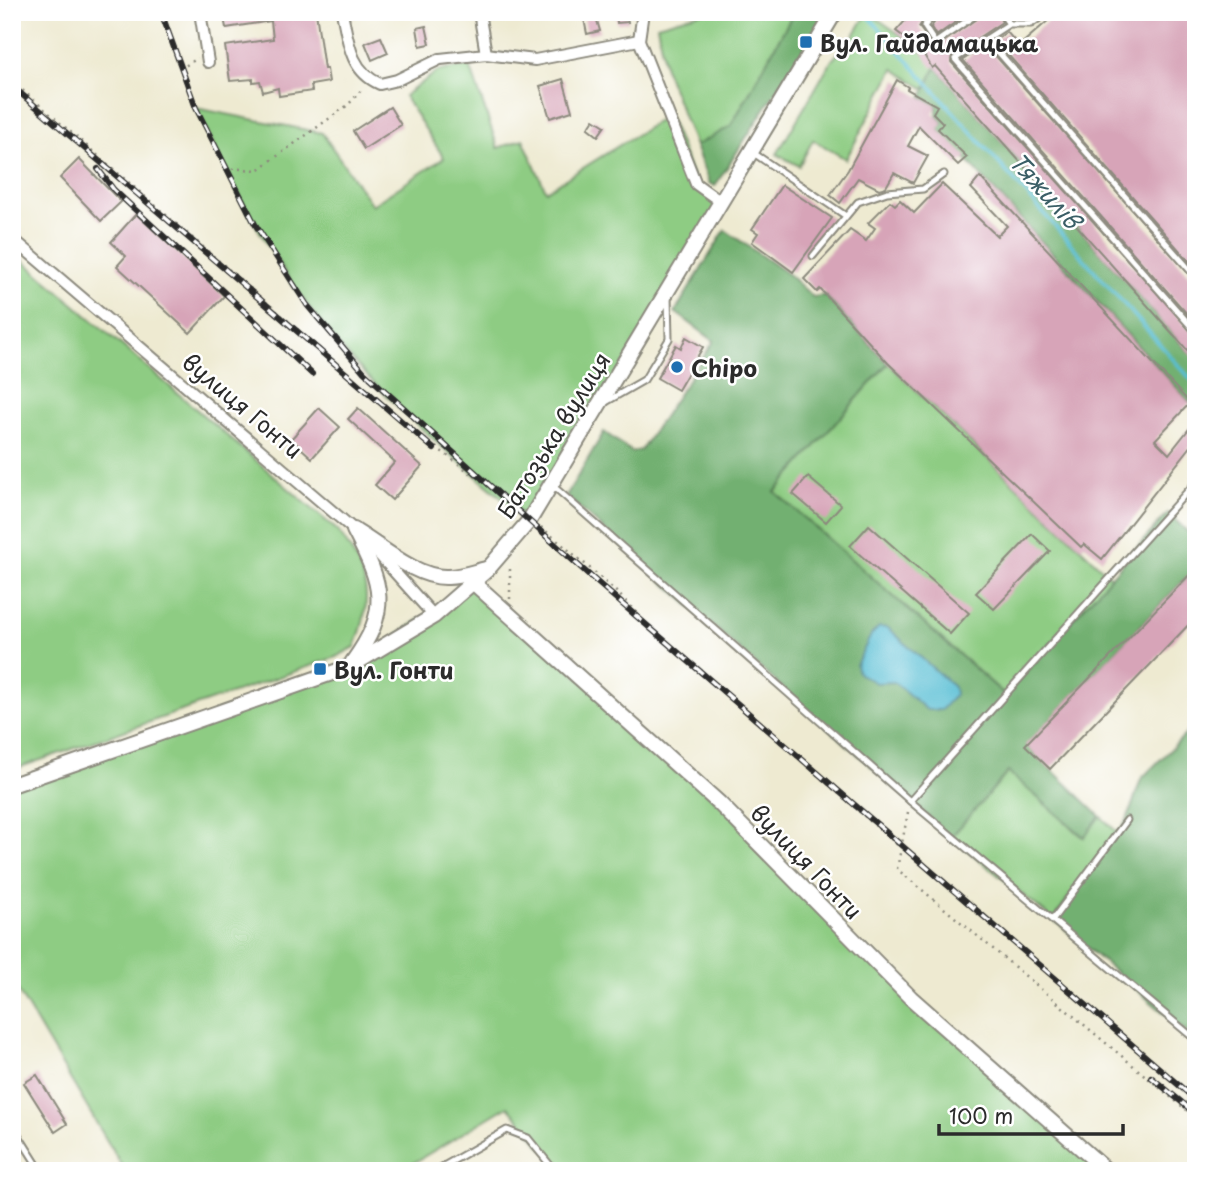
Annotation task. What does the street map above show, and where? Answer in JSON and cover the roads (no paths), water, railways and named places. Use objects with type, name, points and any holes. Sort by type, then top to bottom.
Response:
[{"type":"street","points":[[200,12],[207,57]]},
{"type":"street","points":[[342,12],[353,60],[369,80],[380,84],[397,80],[428,62],[486,54],[535,60],[639,40]]},
{"type":"street","points":[[479,12],[486,54]]},
{"type":"street","points":[[643,12],[639,40],[696,184],[722,202]]},
{"type":"street","name":"Батозька вулиця","points":[[12,785],[349,667],[434,616],[474,583],[531,519],[835,12]]},
{"type":"street","name":"вулиця Гонти","points":[[12,238],[354,530],[394,569],[434,616]]},
{"type":"street","points":[[354,530],[409,564],[436,576],[449,577],[488,569]]},
{"type":"street","points":[[349,667],[372,634],[379,598],[374,569],[354,530]]},
{"type":"street","name":"вулиця Гонти","points":[[474,583],[719,803],[911,998],[1107,1171]]},
{"type":"lane","points":[[937,12],[924,26],[935,43],[980,12]]},
{"type":"lane","points":[[1001,12],[1009,24]]},
{"type":"lane","points":[[1048,12],[1031,24],[1009,24],[955,59],[1196,332]]},
{"type":"lane","points":[[987,39],[1196,277]]},
{"type":"lane","points":[[751,152],[846,216]]},
{"type":"lane","points":[[813,256],[858,202],[887,192],[913,192],[944,174]]},
{"type":"lane","points":[[598,407],[645,380],[669,339],[668,290]]},
{"type":"lane","points":[[910,802],[1196,482]]},
{"type":"lane","points":[[552,485],[910,802],[1196,1040]]},
{"type":"lane","points":[[1053,919],[1127,820]]},
{"type":"lane","points":[[12,1125],[41,1171]]},
{"type":"lane","points":[[435,1171],[507,1130],[528,1138],[555,1171]]},
{"type":"water","points":[[879,627],[888,628],[954,687],[955,695],[941,710],[927,710],[894,682],[876,683],[858,673],[856,665],[871,635]]},
{"type":"waterway","name":"Тяжилів","points":[[870,18],[1196,385]]},
{"type":"railway","points":[[161,12],[196,108],[255,224],[307,305],[364,372],[598,583],[1196,1100]]},
{"type":"railway","points":[[12,86],[434,449]]},
{"type":"railway","points":[[98,169],[114,190],[312,374]]},
{"type":"railway","points":[[1151,1077],[1196,1114]]},
{"type":"place","name":"Вул. Гайдамацька","points":[[806,42]]},
{"type":"place","name":"Chipo","points":[[677,367]]},
{"type":"place","name":"Вул. Гонти","points":[[320,669]]}]
